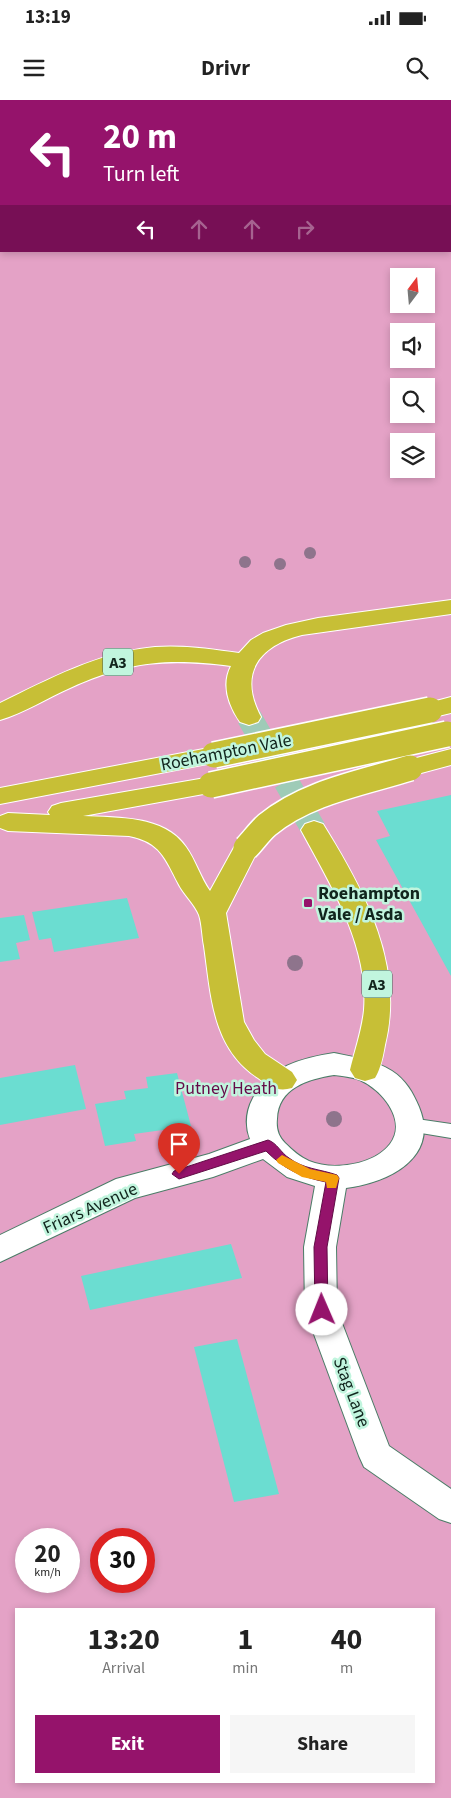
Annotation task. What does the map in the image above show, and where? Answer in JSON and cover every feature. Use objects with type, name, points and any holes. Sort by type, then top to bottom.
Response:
[{"type":"highway","points":[[249,717],[240,702],[238,681],[245,661],[252,650],[263,642],[296,629],[451,607]]},
{"type":"highway","name":"A3","points":[[0,712],[85,672],[128,658],[188,654],[245,661]]},
{"type":"highway","name":"Roehampton Vale","points":[[0,796],[214,755],[441,707]]},
{"type":"highway","points":[[212,913],[246,848],[266,826],[291,810],[318,797],[410,768],[450,742]]},
{"type":"highway","name":"Roehampton Vale","points":[[4,822],[450,742]]},
{"type":"highway","points":[[4,822],[129,827],[150,832],[176,852],[192,885],[212,913],[230,1022],[243,1047],[255,1062],[282,1080]]},
{"type":"highway","name":"A3","points":[[314,830],[360,918],[376,968],[378,1008],[365,1070]]},
{"type":"street","points":[[334,1064],[365,1070],[386,1081],[402,1097],[410,1125],[405,1144],[391,1161],[370,1173],[332,1178],[307,1173],[284,1162],[268,1145],[261,1126],[262,1106],[267,1096],[282,1080],[310,1067],[334,1064]]},
{"type":"street","name":"Friars Avenue","points":[[0,1249],[127,1188],[213,1165],[268,1145]]},
{"type":"street","name":"Stag Lane","points":[[332,1178],[320,1247],[322,1310],[376,1456],[451,1508]]},
{"type":"lane","points":[[410,1125],[451,1131]]},
{"type":"green space","name":"Putney Heath","points":[[0,252],[451,252],[451,1798],[0,1798]]},
{"type":"building","points":[[451,795],[451,976],[376,840],[390,836],[377,811]]},
{"type":"building","points":[[127,898],[139,938],[54,952],[51,938],[39,940],[32,912]]},
{"type":"building","points":[[24,915],[30,940],[16,943],[20,959],[0,962],[0,918]]},
{"type":"building","points":[[75,1065],[86,1109],[0,1125],[0,1078]]},
{"type":"building","points":[[177,1073],[191,1126],[134,1134],[136,1141],[105,1146],[95,1104],[126,1099],[124,1091],[148,1088],[146,1077]]},
{"type":"building","points":[[231,1244],[242,1278],[90,1310],[81,1276]]},
{"type":"building","points":[[237,1339],[279,1494],[234,1502],[194,1347]]},
{"type":"tunnel","points":[[249,717],[314,830]]},
{"type":"slow traffic","points":[[282,1160],[307,1173],[332,1178],[331,1184]]},
{"type":"place","name":"Roehampton Vale / Asda","points":[[308,903]]},
{"type":"route","points":[[179,1174],[213,1165],[268,1145],[284,1162],[307,1173],[332,1178],[320,1247],[322,1310]]}]
